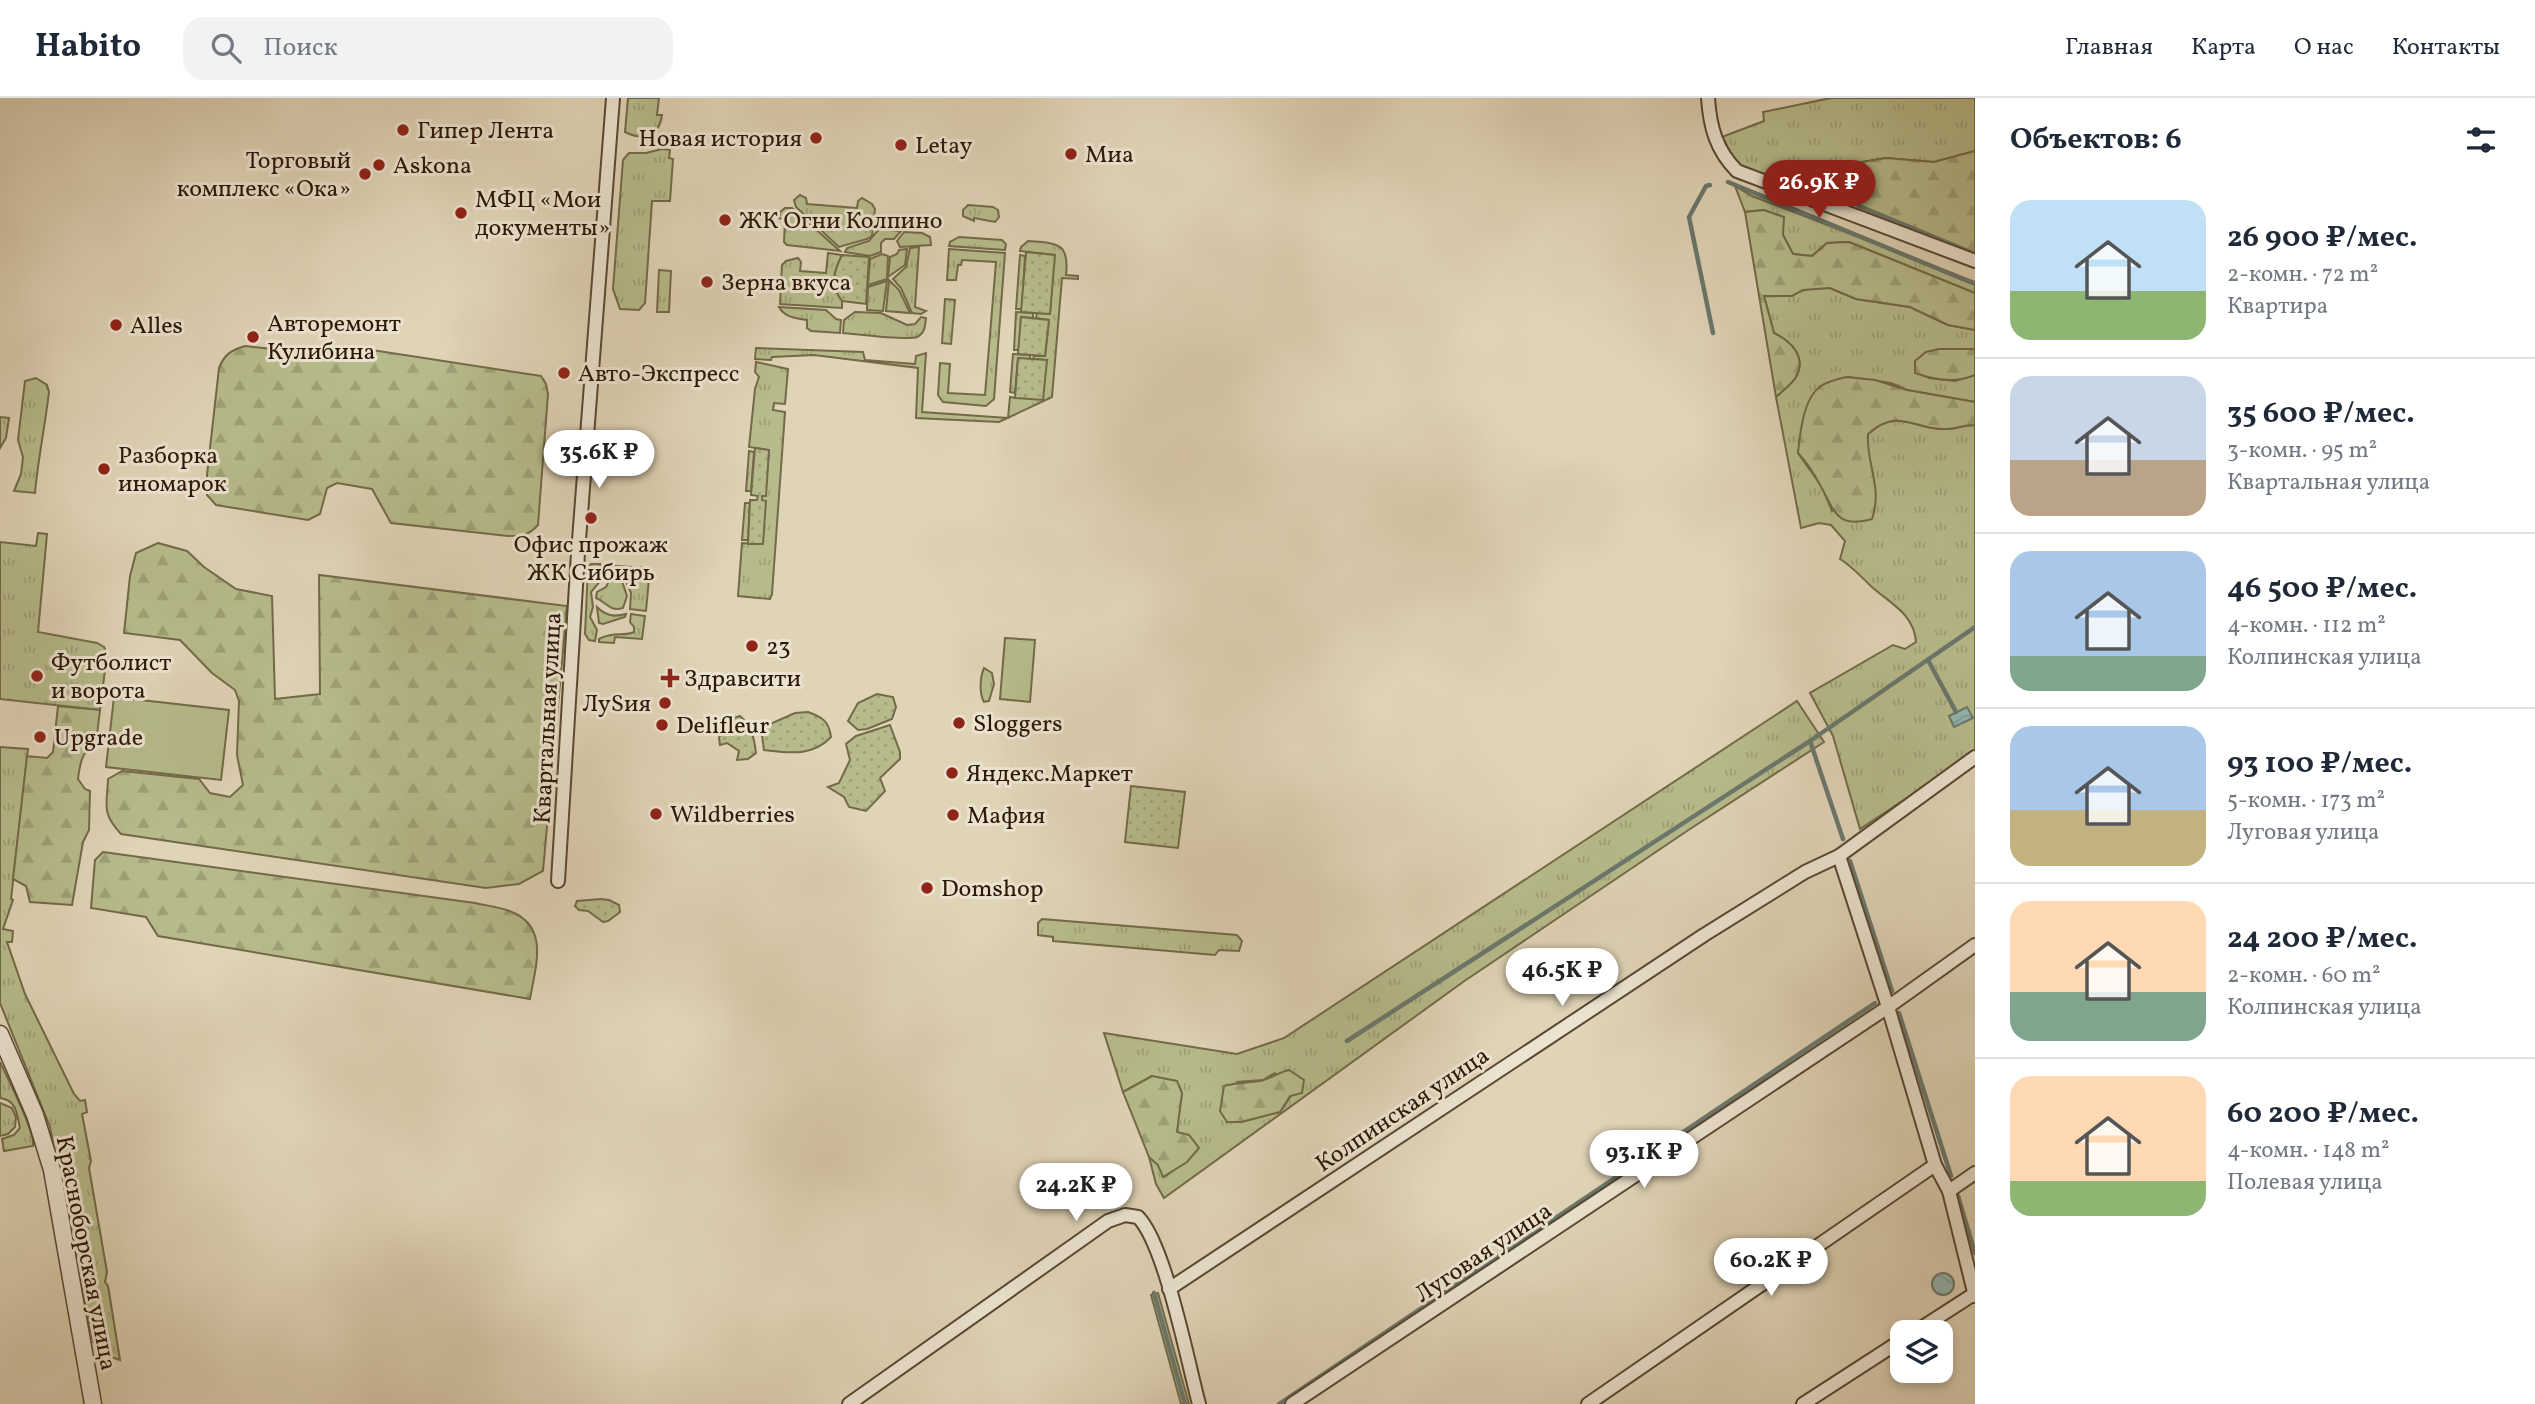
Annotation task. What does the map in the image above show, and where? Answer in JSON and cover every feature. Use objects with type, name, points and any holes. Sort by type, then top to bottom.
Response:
[{"type":"street","name":"Квартальная улица","points":[[558,880],[577,565],[613,98]]},
{"type":"street","points":[[1708,98],[1711,128],[1727,161],[1737,171],[1975,261]]},
{"type":"street","name":"Колпинская улица","points":[[1169,1289],[1704,934],[1805,872],[1839,856],[1975,757]]},
{"type":"street","points":[[1839,856],[1935,1165],[1948,1191],[1975,1295],[1934,1320]]},
{"type":"street","name":"Луговая улица","points":[[1292,1404],[1888,1007],[1975,945]]},
{"type":"street","name":"Красноборская улица","points":[[0,1034],[35,1115],[52,1170],[93,1404]]},
{"type":"street","points":[[1588,1404],[1935,1165]]},
{"type":"street","points":[[1948,1191],[1975,1173]]},
{"type":"street","points":[[849,1404],[1112,1218],[1125,1215],[1138,1217],[1145,1224],[1169,1289],[1199,1404]]},
{"type":"street","points":[[1803,1404],[1890,1348]]},
{"type":"green space","points":[[628,98],[659,98],[657,115],[662,115],[654,132],[638,136],[625,132]]},
{"type":"green space","points":[[1831,98],[1975,98],[1975,151],[1934,162],[1886,158],[1814,170],[1788,187],[1734,166],[1719,138],[1764,121],[1763,112]]},
{"type":"green space","points":[[670,150],[669,158],[673,159],[670,201],[652,201],[645,303],[639,310],[620,309],[613,289],[623,160],[629,153]]},
{"type":"green space","points":[[1975,151],[1975,257],[1788,187],[1814,170],[1886,158],[1934,162]]},
{"type":"green space","points":[[1735,186],[1752,196],[1975,282],[1975,293],[1849,242],[1827,243],[1812,256],[1793,254],[1783,235],[1764,210],[1745,212]]},
{"type":"green space","points":[[800,195],[806,198],[807,204],[857,208],[858,201],[862,198],[875,209],[872,236],[839,247],[796,207],[794,200]]},
{"type":"green space","points":[[968,205],[993,207],[998,210],[999,217],[995,222],[974,218],[974,221],[963,216],[963,210]]},
{"type":"green space","points":[[785,208],[792,208],[840,251],[787,245],[784,242],[785,220],[779,218],[780,212]]},
{"type":"green space","points":[[1764,210],[1784,217],[1783,235],[1793,254],[1812,256],[1827,243],[1849,242],[1975,293],[1975,330],[1948,325],[1910,307],[1856,299],[1830,288],[1803,290],[1792,296],[1764,296],[1774,333],[1796,350],[1800,363],[1794,380],[1776,397],[1745,212]]},
{"type":"green space","points":[[879,229],[901,231],[894,239],[885,239],[881,243],[881,252],[870,256],[845,252],[847,248],[869,241]]},
{"type":"green space","points":[[904,232],[922,233],[930,237],[931,245],[900,247],[897,241]]},
{"type":"green space","points":[[959,237],[1002,240],[1006,244],[1005,250],[949,246],[950,242]]},
{"type":"green space","points":[[1028,241],[1053,244],[1059,246],[1066,256],[1066,275],[1078,276],[1078,279],[1062,278],[1052,397],[1008,418],[1010,397],[1016,398],[1047,360],[1033,359],[1034,356],[1045,356],[1049,320],[1036,318],[1037,313],[1050,314],[1054,255],[1020,251],[1021,247]]},
{"type":"green space","points":[[919,247],[915,307],[926,311],[921,314],[912,313],[901,288],[893,279],[906,267],[910,248]]},
{"type":"green space","points":[[907,249],[905,265],[888,277],[890,257],[899,250]]},
{"type":"green space","points":[[949,249],[1005,253],[994,399],[986,406],[943,402],[938,395],[940,363],[950,364],[948,393],[985,395],[996,262],[962,260],[961,265],[958,265],[956,280],[947,280]]},
{"type":"green space","points":[[1026,252],[1055,255],[1050,314],[1021,312]]},
{"type":"green space","points":[[828,253],[842,255],[834,284],[842,301],[842,308],[780,304],[782,265],[798,258],[801,262],[800,271],[826,273]]},
{"type":"green space","points":[[882,254],[888,256],[887,279],[868,285],[870,259]]},
{"type":"green space","points":[[842,255],[869,257],[866,304],[842,301],[838,295],[834,279]]},
{"type":"green space","points":[[1020,255],[1025,256],[1022,309],[1016,309]]},
{"type":"green space","points":[[659,270],[671,271],[669,312],[657,312]]},
{"type":"green space","points":[[889,280],[899,290],[910,313],[886,311]]},
{"type":"green space","points":[[887,281],[883,311],[867,310],[868,287]]},
{"type":"green space","points":[[1817,287],[1830,288],[1856,299],[1910,307],[1948,325],[1975,330],[1975,349],[1939,349],[1929,378],[1955,381],[1975,375],[1975,402],[1907,390],[1891,383],[1847,377],[1819,387],[1806,412],[1798,453],[1822,487],[1832,511],[1873,476],[1867,448],[1868,434],[1879,426],[1898,421],[1936,429],[1975,425],[1975,753],[1860,829],[1833,736],[1810,693],[1893,645],[1905,649],[1916,642],[1911,625],[1901,611],[1840,559],[1845,541],[1831,525],[1819,523],[1801,528],[1776,397],[1794,380],[1800,363],[1796,350],[1774,333],[1764,296],[1785,295]]},
{"type":"green space","points":[[945,299],[955,300],[951,344],[942,343]]},
{"type":"green space","points":[[779,307],[826,310],[841,320],[840,333],[811,331],[807,328],[807,320],[788,315]]},
{"type":"green space","points":[[855,312],[881,313],[907,325],[915,324],[921,317],[926,318],[925,326],[920,335],[912,338],[843,333],[844,320]]},
{"type":"green space","points":[[1016,312],[1033,313],[1033,318],[1021,317],[1019,350],[1014,350]]},
{"type":"green space","points":[[1021,317],[1049,320],[1045,356],[1018,354]]},
{"type":"green space","points":[[245,346],[327,353],[346,346],[541,376],[548,394],[538,525],[524,535],[508,536],[391,523],[372,489],[337,483],[327,488],[320,514],[308,520],[216,505],[207,495],[207,475],[219,368],[229,354]]},
{"type":"green space","points":[[756,348],[863,352],[865,360],[915,364],[916,356],[926,353],[922,412],[1008,418],[999,422],[916,418],[918,368],[814,355],[755,359]]},
{"type":"green space","points":[[1939,349],[1975,349],[1975,375],[1945,380],[1915,373],[1915,361],[1926,352]]},
{"type":"green space","points":[[1013,354],[1030,355],[1030,359],[1018,358],[1015,393],[1010,392]]},
{"type":"green space","points":[[1018,358],[1047,360],[1043,400],[1015,398]]},
{"type":"green space","points":[[756,362],[788,369],[785,404],[774,403],[773,410],[785,412],[770,599],[738,596],[742,543],[762,544],[765,501],[761,501],[762,496],[765,496],[769,450],[749,447],[755,389],[759,377],[755,372]]},
{"type":"green space","points":[[1847,377],[1875,380],[1907,390],[1975,402],[1975,425],[1936,429],[1898,421],[1879,426],[1868,434],[1875,508],[1872,519],[1851,522],[1838,516],[1813,472],[1798,453],[1806,407],[1810,399],[1824,384]]},
{"type":"green space","points":[[36,378],[47,385],[49,392],[35,493],[14,491],[21,474],[23,457],[18,440],[25,381]]},
{"type":"green space","points":[[0,417],[9,418],[6,438],[0,448]]},
{"type":"green space","points":[[755,448],[769,450],[766,496],[762,496],[762,500],[766,501],[763,544],[748,544],[750,500],[757,500],[758,496],[751,495]]},
{"type":"green space","points":[[749,451],[754,452],[751,491],[746,491]]},
{"type":"green space","points":[[745,503],[750,503],[748,540],[742,540]]},
{"type":"green space","points":[[38,533],[47,534],[38,632],[97,643],[104,647],[107,654],[100,710],[0,699],[0,542],[36,546]]},
{"type":"green space","points":[[158,543],[187,551],[204,567],[236,589],[272,596],[275,699],[320,694],[319,575],[567,606],[543,871],[519,884],[486,888],[121,834],[110,820],[106,802],[108,779],[122,771],[199,779],[210,793],[230,797],[243,785],[237,755],[239,701],[235,690],[212,673],[180,640],[124,633],[130,576],[136,553]]},
{"type":"green space","points":[[591,564],[600,564],[602,579],[591,592],[593,607],[590,617],[597,630],[595,641],[589,640],[585,634],[588,567]]},
{"type":"green space","points":[[615,566],[650,568],[646,611],[630,609],[631,593],[622,572],[615,569]]},
{"type":"green space","points":[[615,576],[622,581],[627,596],[623,608],[618,609],[611,608],[596,598],[597,592],[606,587],[611,577]]},
{"type":"green space","points":[[597,607],[610,615],[626,614],[625,617],[603,624],[599,623]]},
{"type":"green space","points":[[631,614],[645,616],[642,639],[615,637],[614,643],[599,642],[599,639],[604,637],[634,632],[630,622]]},
{"type":"green space","points":[[1005,638],[1035,640],[1030,702],[1000,699]]},
{"type":"green space","points":[[984,668],[992,673],[994,684],[989,701],[984,702],[981,685]]},
{"type":"green space","points":[[877,694],[893,697],[896,707],[892,719],[858,730],[848,721],[858,703]]},
{"type":"green space","points":[[114,697],[229,710],[221,780],[106,767]]},
{"type":"green space","points":[[1797,701],[1824,742],[1463,982],[1164,1198],[1156,1184],[1149,1157],[1158,1165],[1164,1177],[1175,1169],[1182,1093],[1152,1076],[1123,1092],[1104,1033],[1237,1054],[1284,1038]],"holes":[[[1275,1073],[1291,1096],[1280,1112],[1241,1122],[1227,1122],[1237,1082],[1263,1080]]]},
{"type":"green space","points":[[58,706],[100,710],[96,743],[84,754],[78,779],[85,789],[90,791],[89,830],[83,842],[72,905],[30,902],[26,886],[13,879],[27,756],[47,758],[53,752]]},
{"type":"green space","points":[[808,712],[827,723],[831,737],[808,751],[764,750],[761,728],[795,713]]},
{"type":"green space","points":[[740,716],[752,733],[756,753],[748,759],[737,760],[739,751],[727,743],[720,745],[719,738],[724,725],[725,731],[729,730],[734,718]]},
{"type":"green space","points":[[890,725],[900,759],[880,778],[885,791],[866,811],[849,807],[844,797],[828,787],[839,783],[850,760],[846,744],[856,736]]},
{"type":"green space","points":[[0,747],[28,749],[13,900],[3,929],[13,931],[12,942],[7,942],[25,994],[74,1094],[80,1101],[85,1100],[87,1112],[82,1114],[91,1161],[89,1168],[107,1272],[105,1282],[108,1286],[120,1360],[102,1354],[93,1342],[50,1127],[0,1003]]},
{"type":"green space","points":[[1131,786],[1185,792],[1178,848],[1125,842]]},
{"type":"green space","points":[[103,852],[475,903],[508,910],[524,919],[536,938],[537,962],[530,999],[158,936],[146,917],[91,908],[95,860]]},
{"type":"green space","points":[[601,899],[619,905],[620,912],[608,921],[603,922],[588,911],[579,910],[575,906],[577,901]]},
{"type":"green space","points":[[1042,919],[1237,935],[1242,941],[1239,951],[1219,950],[1215,955],[1053,941],[1053,937],[1038,935],[1038,923]]},
{"type":"green space","points":[[0,1062],[26,1118],[33,1146],[4,1151],[2,1139],[14,1135],[20,1128],[13,1105],[0,1098]]},
{"type":"green space","points":[[1289,1070],[1304,1080],[1302,1093],[1290,1096],[1280,1112],[1241,1122],[1227,1122],[1220,1111],[1224,1086],[1260,1081]]},
{"type":"green space","points":[[1152,1076],[1177,1081],[1182,1093],[1177,1132],[1189,1135],[1199,1148],[1187,1162],[1163,1177],[1158,1165],[1149,1157],[1123,1092]]},
{"type":"green space","points":[[0,1103],[12,1108],[16,1117],[15,1127],[8,1134],[0,1136]]},
{"type":"green space","points":[[1158,1293],[1189,1404],[1181,1404],[1151,1295]]},
{"type":"water","points":[[1967,707],[1973,718],[1954,727],[1949,716]]},
{"type":"water","points":[[1943,1273],[1951,1276],[1954,1284],[1951,1292],[1943,1295],[1935,1292],[1932,1284],[1935,1276]]},
{"type":"waterway","points":[[1728,182],[1975,284]]},
{"type":"waterway","points":[[1710,185],[1706,186],[1689,217],[1713,333]]},
{"type":"waterway","points":[[1859,206],[1975,254]]},
{"type":"waterway","points":[[1347,1041],[1810,741],[1975,627]]},
{"type":"waterway","points":[[1928,660],[1956,712]]},
{"type":"waterway","points":[[1810,741],[1843,839]]},
{"type":"waterway","points":[[1850,861],[1892,991]]},
{"type":"waterway","points":[[1279,1404],[1875,1003]]},
{"type":"waterway","points":[[1899,1013],[1951,1176]]},
{"type":"waterway","points":[[1958,1196],[1975,1253]]},
{"type":"waterway","points":[[1154,1293],[1185,1404]]},
{"type":"place","name":"Гипер Лента","points":[[403,130]]},
{"type":"place","name":"Новая история","points":[[816,138]]},
{"type":"place","name":"Letay","points":[[901,145]]},
{"type":"place","name":"Миа","points":[[1071,154]]},
{"type":"place","name":"Askona","points":[[379,165]]},
{"type":"place","name":"Торговый комплекс «Ока»","points":[[365,174]]},
{"type":"place","name":"МФЦ «Мои документы»","points":[[461,213]]},
{"type":"place","name":"ЖК Огни Колпино","points":[[725,220]]},
{"type":"place","name":"Зерна вкуса","points":[[707,282]]},
{"type":"place","name":"Alles","points":[[116,325]]},
{"type":"place","name":"Авторемонт Кулибина","points":[[253,337]]},
{"type":"place","name":"Авто-Экспресс","points":[[564,373]]},
{"type":"place","name":"Разборка иномарок","points":[[104,469]]},
{"type":"place","name":"Офис прожаж ЖК Сибирь","points":[[591,518]]},
{"type":"place","name":"23","points":[[752,646]]},
{"type":"place","name":"Футболист и ворота","points":[[37,676]]},
{"type":"place","name":"Здравсити","points":[[670,678]]},
{"type":"place","name":"ЛуSия","points":[[665,703]]},
{"type":"place","name":"Sloggers","points":[[959,723]]},
{"type":"place","name":"Delifleur","points":[[662,725]]},
{"type":"place","name":"Upgrade","points":[[40,737]]},
{"type":"place","name":"Яндекс.Маркет","points":[[952,773]]},
{"type":"place","name":"Wildberries","points":[[656,814]]},
{"type":"place","name":"Мафия","points":[[953,815]]},
{"type":"place","name":"Domshop","points":[[927,888]]}]
